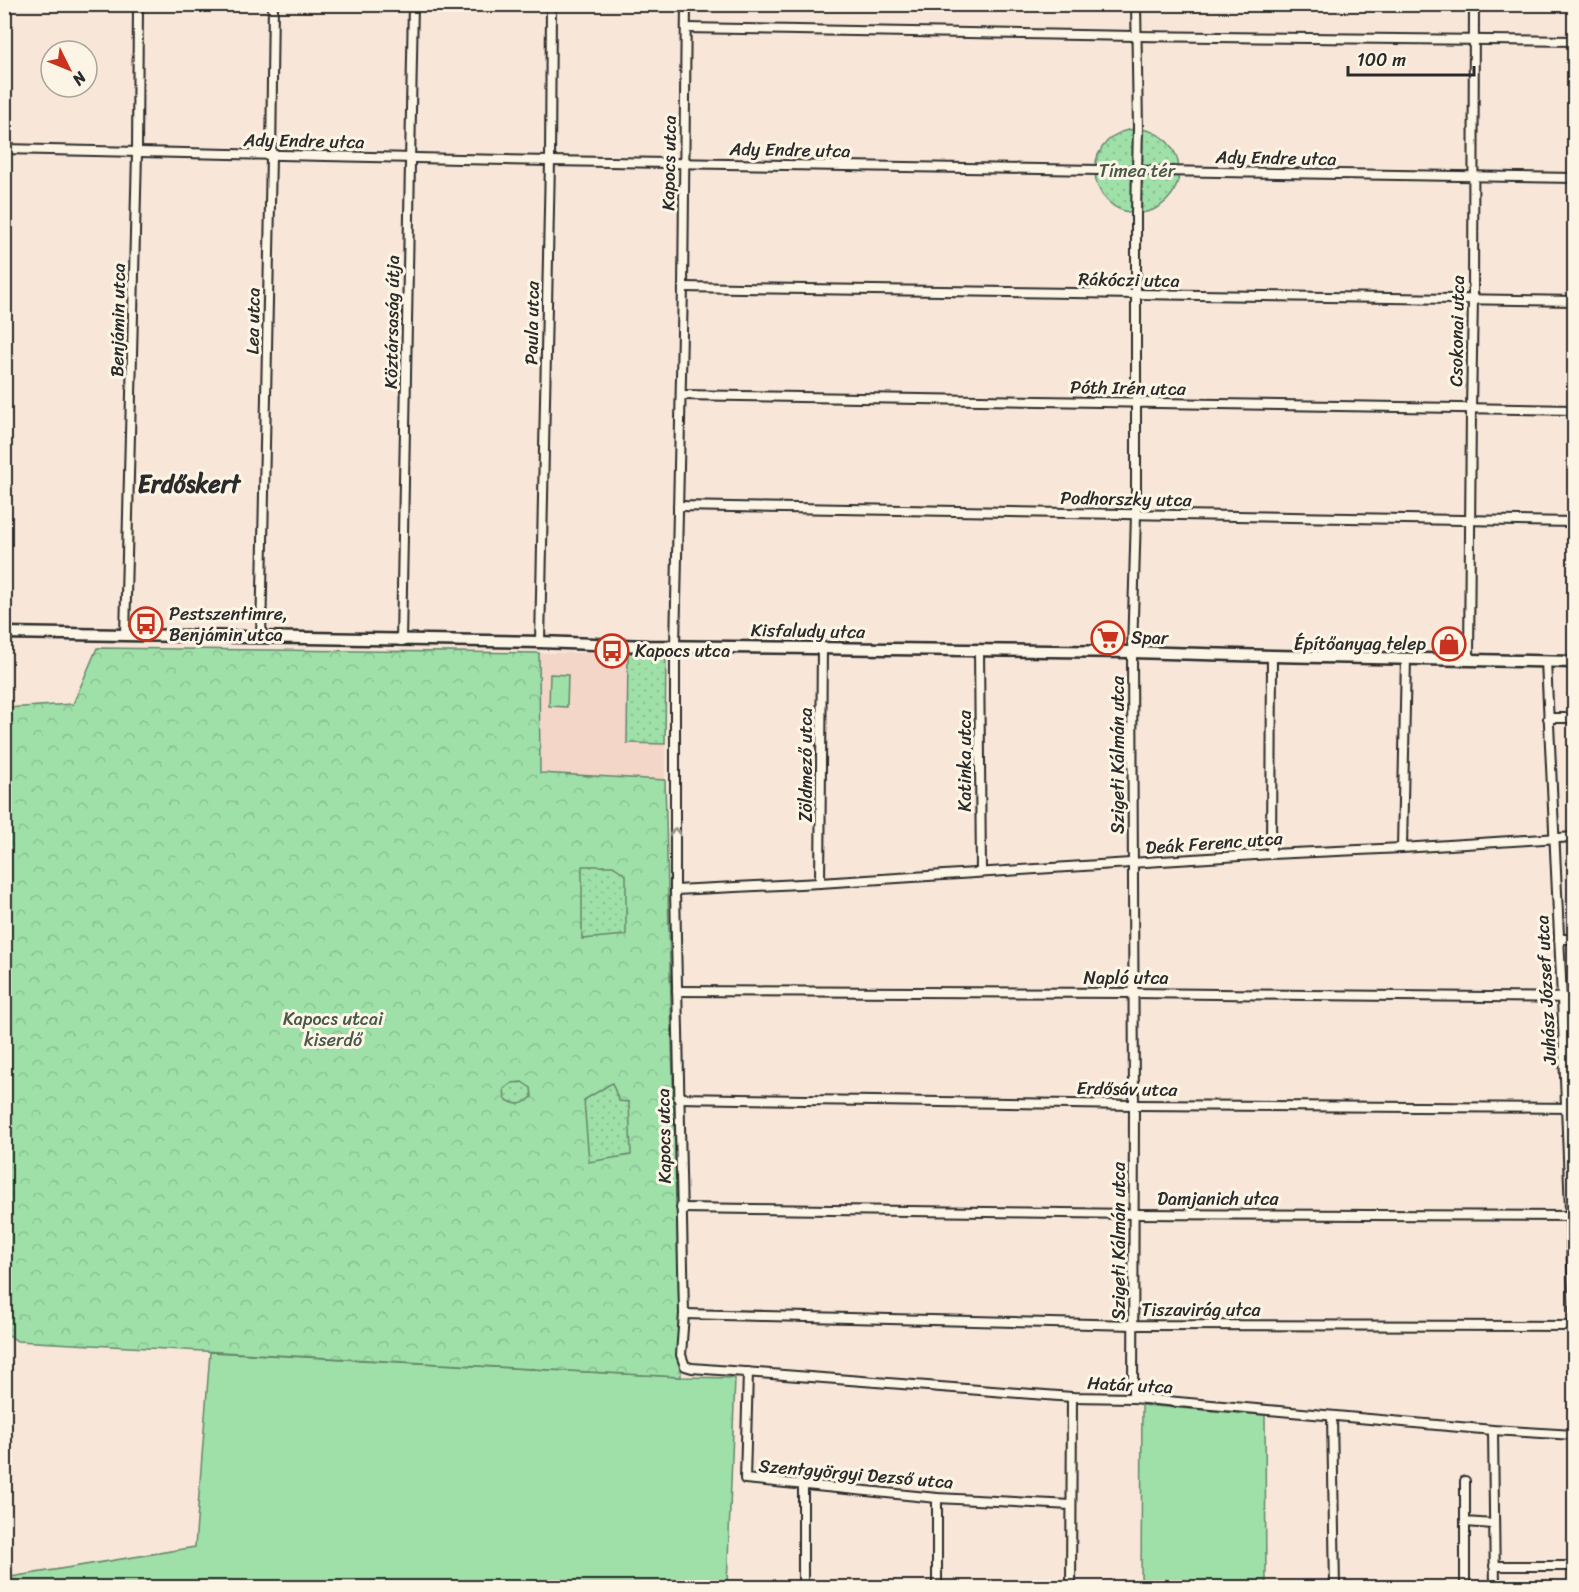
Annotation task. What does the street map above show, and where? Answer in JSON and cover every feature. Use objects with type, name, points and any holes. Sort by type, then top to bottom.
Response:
[{"type":"street","name":"Benjámin utca","points":[[125,636],[137,153],[138,4]]},
{"type":"street","name":"Lea utca","points":[[261,638],[273,4]]},
{"type":"street","name":"Köztársaság útja","points":[[401,641],[413,4]]},
{"type":"street","name":"Paula utca","points":[[540,642],[551,4]]},
{"type":"street","name":"Kapocs utca","points":[[685,1366],[681,1355],[684,1314],[675,890],[675,646],[683,286],[686,4]]},
{"type":"street","name":"Szigeti Kálmán utca","points":[[1133,1398],[1132,652],[1136,514],[1138,171],[1136,4]]},
{"type":"street","name":"Csokonai utca","points":[[1469,659],[1474,4]]},
{"type":"street","points":[[686,28],[1575,41]]},
{"type":"street","name":"Ady Endre utca","points":[[4,149],[271,156],[1575,178]]},
{"type":"street","name":"Rákóczi utca","points":[[683,286],[1575,301]]},
{"type":"street","name":"Póth Irén utca","points":[[681,395],[1575,410]]},
{"type":"street","name":"Podhorszky utca","points":[[678,506],[1575,522]]},
{"type":"street","name":"Kisfaludy utca","points":[[4,633],[1132,652],[1575,662]]},
{"type":"street","name":"Zöldmező utca","points":[[820,883],[822,648]]},
{"type":"street","name":"Katinka utca","points":[[979,650],[981,872]]},
{"type":"street","points":[[1271,854],[1272,656]]},
{"type":"street","points":[[1402,848],[1406,658]]},
{"type":"street","name":"Juhász József utca","points":[[1545,661],[1553,838],[1570,1108],[1575,1318]]},
{"type":"street","points":[[1548,718],[1575,718]]},
{"type":"street","name":"Deák Ferenc utca","points":[[675,890],[1575,837]]},
{"type":"street","points":[[1559,939],[1575,939]]},
{"type":"street","name":"Napló utca","points":[[677,992],[1134,993],[1575,998]]},
{"type":"street","name":"Erdősáv utca","points":[[678,1098],[1134,1105],[1570,1108]]},
{"type":"street","name":"Damjanich utca","points":[[681,1208],[1133,1214],[1572,1216]]},
{"type":"street","name":"Tiszavirág utca","points":[[684,1314],[1134,1324],[1575,1326]]},
{"type":"street","name":"Határ utca","points":[[685,1366],[1072,1397],[1133,1398],[1493,1430],[1575,1435]]},
{"type":"street","name":"Szentgyörgyi Dezső utca","points":[[748,1372],[745,1479],[938,1498],[1071,1505]]},
{"type":"street","points":[[1071,1587],[1072,1397]]},
{"type":"street","points":[[1332,1416],[1335,1587]]},
{"type":"street","points":[[1465,1481],[1465,1587],[1495,1587],[1493,1430]]},
{"type":"street","points":[[803,1486],[803,1587]]},
{"type":"street","points":[[937,1587],[938,1498]]},
{"type":"street","points":[[1465,1522],[1494,1524]]},
{"type":"street","points":[[1494,1566],[1575,1566]]},
{"type":"shaded area","points":[[539,653],[666,653],[665,780],[539,773]]},
{"type":"green space","name":"Tímea tér","points":[[1137,129],[1153,132],[1167,141],[1176,155],[1179,171],[1176,187],[1167,201],[1153,210],[1137,213],[1121,210],[1107,201],[1098,187],[1095,171],[1098,155],[1107,141],[1121,132]]},
{"type":"green space","name":"Kapocs utcai kiserdő","points":[[97,648],[539,653],[540,773],[665,780],[681,1377],[17,1341],[5,1332],[5,708],[73,704]]},
{"type":"green space","points":[[628,653],[666,653],[665,744],[627,743]]},
{"type":"green space","points":[[550,674],[568,675],[567,707],[549,706]]},
{"type":"green space","points":[[582,866],[613,866],[626,875],[626,935],[582,939]]},
{"type":"green space","points":[[522,1082],[531,1088],[532,1097],[519,1104],[505,1099],[504,1089],[512,1083]]},
{"type":"green space","points":[[612,1083],[619,1101],[629,1102],[631,1155],[589,1162],[584,1100]]},
{"type":"green space","points":[[210,1352],[735,1378],[727,1587],[5,1588],[5,1578],[195,1547]]},
{"type":"green space","points":[[1142,1405],[1265,1415],[1266,1587],[1141,1587]]},
{"type":"place","name":"Pestszentimre, Benjámin utca","points":[[146,624]]},
{"type":"place","name":"Spar","points":[[1108,638]]},
{"type":"place","name":"Építőanyag telep","points":[[1449,644]]},
{"type":"place","name":"Kapocs utca","points":[[612,651]]},
{"type":"district","name":"Erdőskert","points":[[189,484]]}]
